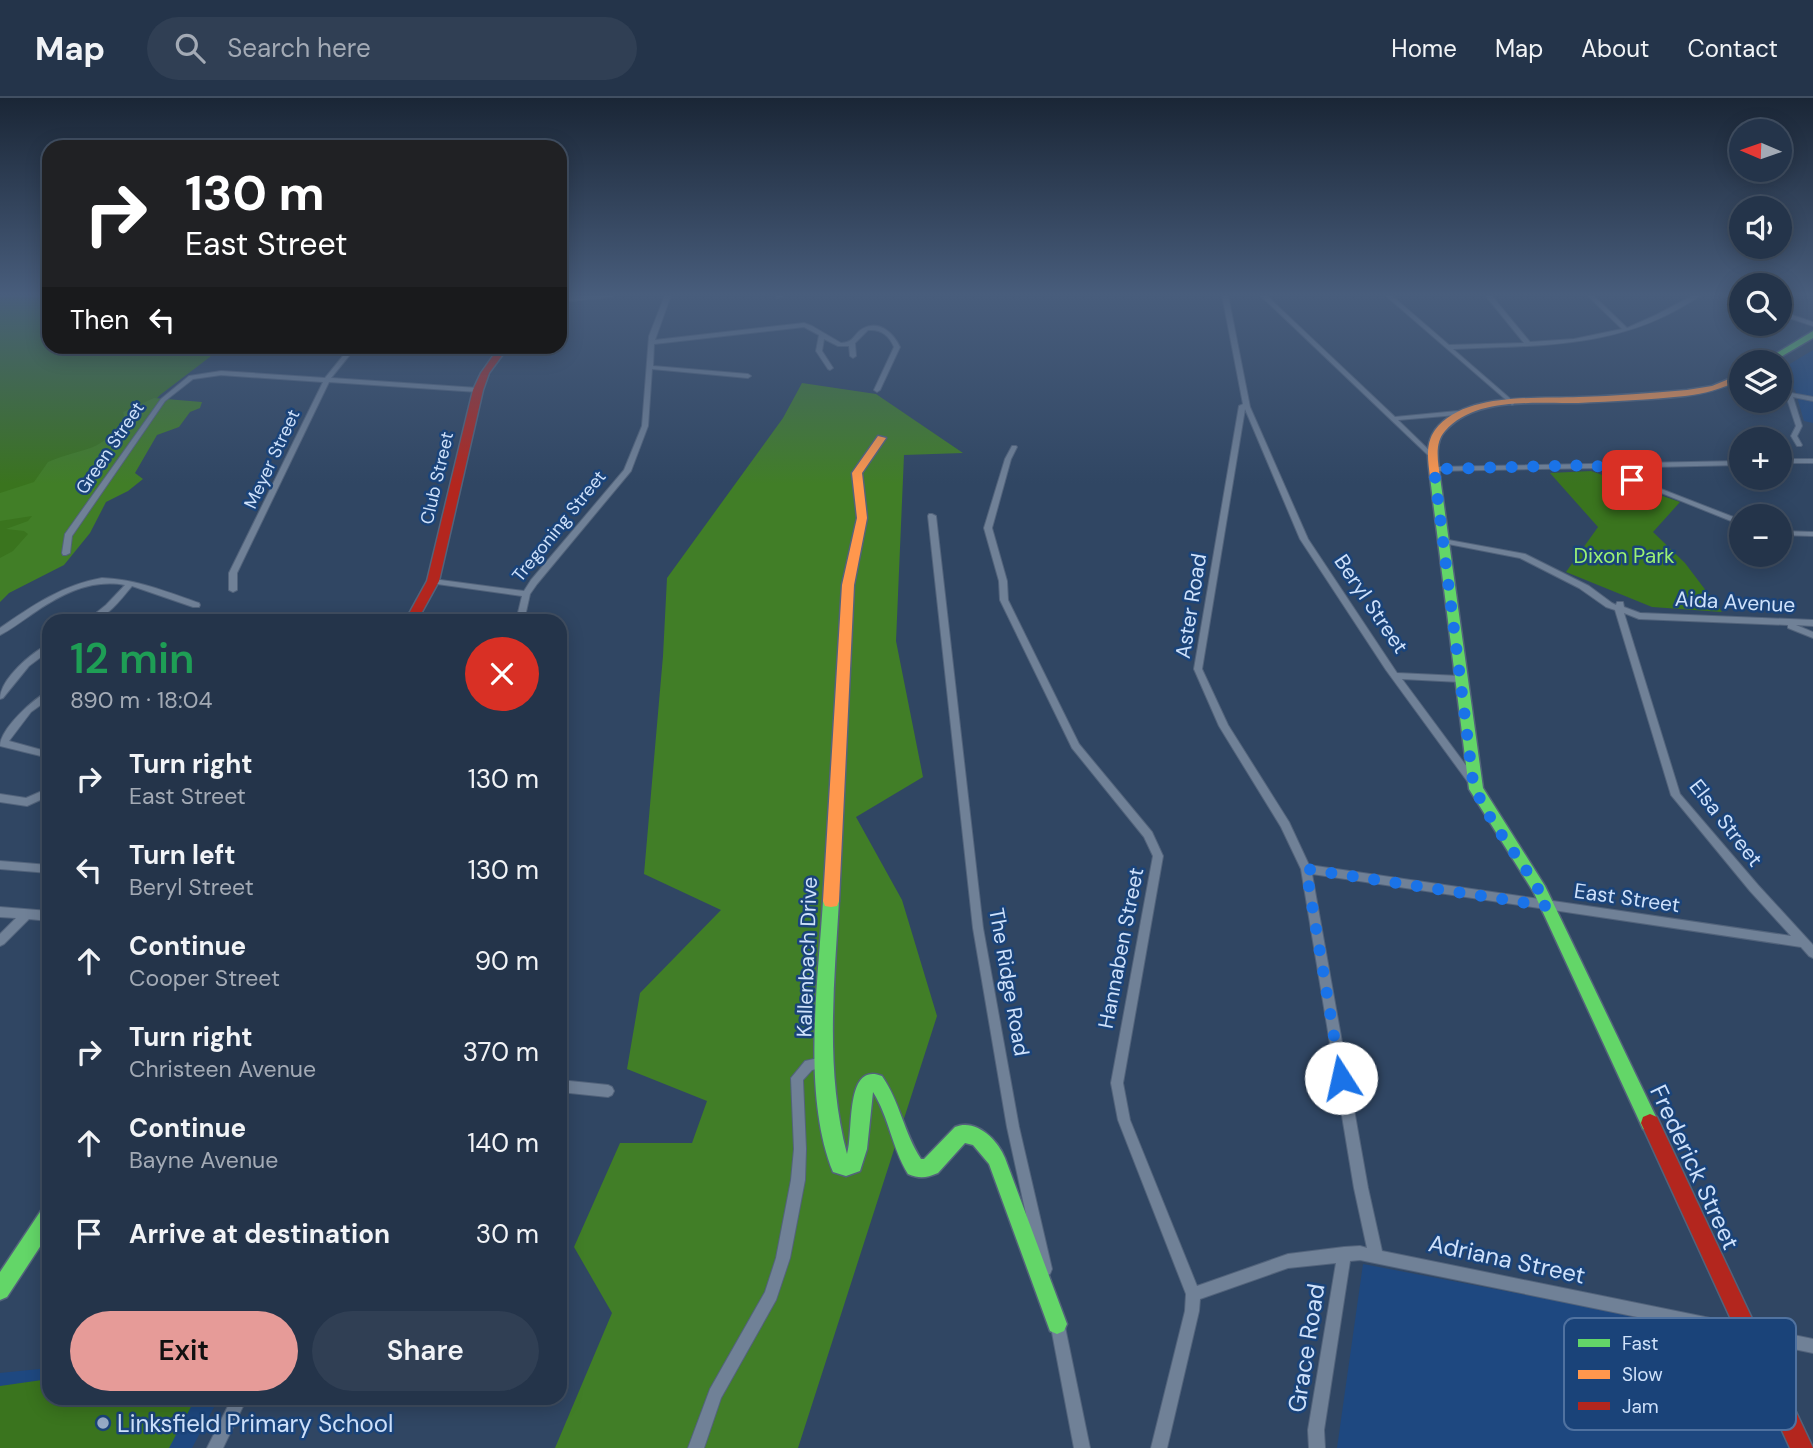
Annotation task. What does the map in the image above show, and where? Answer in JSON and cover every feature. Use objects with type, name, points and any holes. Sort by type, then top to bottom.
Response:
[{"type":"main road","name":"Club Street","points":[[415,614],[433,581],[478,390],[485,373],[496,358]]},
{"type":"main road","points":[[1473,782],[1433,462],[1434,438],[1442,427],[1468,412],[1512,403],[1688,393],[1729,386]]},
{"type":"main road","name":"Kallenbach Drive","points":[[823,1063],[843,650],[848,585],[862,518],[857,473],[881,438]]},
{"type":"main road","name":"Beryl Street","points":[[1473,782],[1483,803],[1527,868],[1547,906]]},
{"type":"main road","name":"Frederick Street","points":[[1547,906],[1741,1318]]},
{"type":"main road","points":[[823,1063],[834,1145],[838,1162],[843,1167],[850,1166],[855,1160],[864,1087],[870,1081],[876,1082],[884,1093],[907,1156],[915,1167],[925,1169],[931,1166],[962,1133],[970,1133],[985,1144],[1002,1173],[1057,1324]]},
{"type":"main road","points":[[0,1290],[42,1227]]},
{"type":"main road","name":"Frederick Street","points":[[1793,1430],[1801,1448]]},
{"type":"street","name":"Meyer Street","points":[[233,590],[233,573],[327,380],[344,358]]},
{"type":"street","name":"Tregoning Street","points":[[522,614],[526,594],[624,477],[645,426],[650,358]]},
{"type":"street","points":[[823,358],[830,368]]},
{"type":"street","points":[[877,390],[892,358]]},
{"type":"street","name":"Beryl Street","points":[[1235,358],[1244,407],[1304,539],[1395,676],[1473,782]]},
{"type":"street","points":[[1329,358],[1433,462],[1595,465],[1729,463]]},
{"type":"street","points":[[1461,358],[1512,403]]},
{"type":"street","points":[[649,367],[748,376]]},
{"type":"street","name":"Green Street","points":[[66,553],[68,536],[152,413],[183,382],[199,374],[221,373],[327,380]]},
{"type":"street","points":[[327,380],[478,390]]},
{"type":"street","points":[[1792,396],[1813,399]]},
{"type":"street","points":[[1792,405],[1799,428],[1794,436],[1799,445]]},
{"type":"street","name":"Aster Road","points":[[1244,407],[1198,668],[1224,726],[1285,825],[1306,869]]},
{"type":"street","points":[[1392,419],[1468,412]]},
{"type":"street","name":"Hannaben Street","points":[[1014,447],[1007,459],[998,502],[988,528],[1003,581],[1004,600],[1075,746],[1148,835],[1158,856],[1119,1061],[1118,1095],[1124,1119],[1193,1294]]},
{"type":"street","points":[[1792,461],[1813,461]]},
{"type":"street","points":[[1595,465],[1729,518]]},
{"type":"street","name":"The Ridge Road","points":[[932,516],[978,928],[1013,1127],[1082,1448]]},
{"type":"street","points":[[1792,533],[1813,534]]},
{"type":"street","name":"Aida Avenue","points":[[1443,541],[1522,556],[1631,611],[1654,616],[1813,624]]},
{"type":"street","points":[[0,632],[65,591],[106,581],[130,583],[196,605]]},
{"type":"street","points":[[433,581],[526,594]]},
{"type":"street","points":[[100,614],[130,583]]},
{"type":"street","name":"Elsa Street","points":[[1620,607],[1676,795],[1803,943]]},
{"type":"street","points":[[1626,629],[1631,611]]},
{"type":"street","points":[[1785,622],[1813,635]]},
{"type":"street","points":[[0,696],[26,664],[42,652]]},
{"type":"street","points":[[1395,676],[1460,679]]},
{"type":"street","points":[[42,699],[28,710],[1,742],[42,753]]},
{"type":"street","points":[[0,798],[27,802],[42,795]]},
{"type":"street","points":[[0,865],[42,868]]},
{"type":"street","points":[[1306,869],[1361,1188],[1376,1256]]},
{"type":"street","name":"East Street","points":[[1306,869],[1803,943]]},
{"type":"street","points":[[0,912],[42,915]]},
{"type":"street","points":[[0,941],[27,914]]},
{"type":"street","points":[[1803,943],[1813,953]]},
{"type":"street","name":"Kallenbach Drive","points":[[696,1448],[715,1394],[777,1278],[798,1180],[800,1149],[797,1078],[809,1065],[823,1063]]},
{"type":"street","points":[[567,1087],[608,1091]]},
{"type":"street","name":"Adriana Street","points":[[1193,1294],[1288,1261],[1344,1254],[1376,1256],[1672,1318]]},
{"type":"street","name":"Grace Road","points":[[1317,1448],[1316,1430],[1344,1254]]},
{"type":"street","points":[[1159,1448],[1192,1311],[1193,1294]]},
{"type":"street","points":[[215,1448],[236,1405]]},
{"type":"shaded area","points":[[1800,358],[1813,358],[1813,423],[1804,421],[1792,387],[1792,363]]},
{"type":"shaded area","points":[[1363,1264],[1648,1318],[1564,1318],[1564,1430],[1787,1430],[1796,1448],[1337,1448]]},
{"type":"shaded area","name":"Linksfield Primary School","points":[[42,1369],[42,1405],[215,1405],[192,1448],[0,1448],[0,1373]]},
{"type":"green space","points":[[0,358],[209,358],[160,395],[128,428],[43,537],[0,559]]},
{"type":"green space","points":[[802,383],[876,394],[963,453],[904,455],[896,641],[923,777],[856,817],[902,900],[937,1016],[798,1448],[555,1448],[612,1313],[574,1247],[620,1143],[692,1143],[707,1101],[627,1069],[640,993],[721,910],[644,874],[667,578],[783,418]]},
{"type":"green space","points":[[154,398],[202,402],[200,408],[190,412],[179,427],[157,435],[135,473],[143,479],[128,491],[106,502],[90,533],[64,565],[9,593],[0,602],[0,558],[13,551],[28,534],[6,529],[28,521],[32,516],[0,521],[0,493],[34,482],[48,462],[100,443],[116,428],[124,416],[123,412]]},
{"type":"green space","name":"Dixon Park","points":[[1591,471],[1680,502],[1653,532],[1685,563],[1722,612],[1652,607],[1566,572],[1598,527],[1550,473]]},
{"type":"green space","name":"Linksfield Primary School","points":[[42,1380],[42,1405],[192,1405],[169,1448],[0,1448],[0,1386]]},
{"type":"traffic: fast","points":[[1435,477],[1476,789],[1540,890],[1650,1123]]},
{"type":"traffic: fast","points":[[831,901],[824,1067],[832,1133],[840,1165],[846,1167],[853,1164],[858,1149],[864,1088],[870,1081],[876,1082],[883,1092],[903,1146],[915,1167],[925,1169],[931,1166],[962,1133],[978,1137],[996,1158],[1057,1324]]},
{"type":"traffic: fast","points":[[0,1290],[42,1227]]},
{"type":"traffic: slow","points":[[1435,477],[1434,441],[1440,430],[1452,419],[1467,411],[1525,401],[1687,393],[1729,382]]},
{"type":"traffic: slow","points":[[831,901],[848,585],[862,518],[857,473],[881,438]]},
{"type":"traffic: jam","points":[[415,614],[433,581],[478,390],[485,373],[496,358]]},
{"type":"traffic: jam","points":[[1650,1123],[1741,1318]]},
{"type":"traffic: jam","points":[[1794,1430],[1802,1448]]},
{"type":"place","name":"Linksfield Primary School","points":[[103,1423]]},
{"type":"route","points":[[1341,1078],[1306,869],[1547,906],[1527,868],[1483,803],[1473,782],[1434,469],[1595,465],[1632,480]]}]
